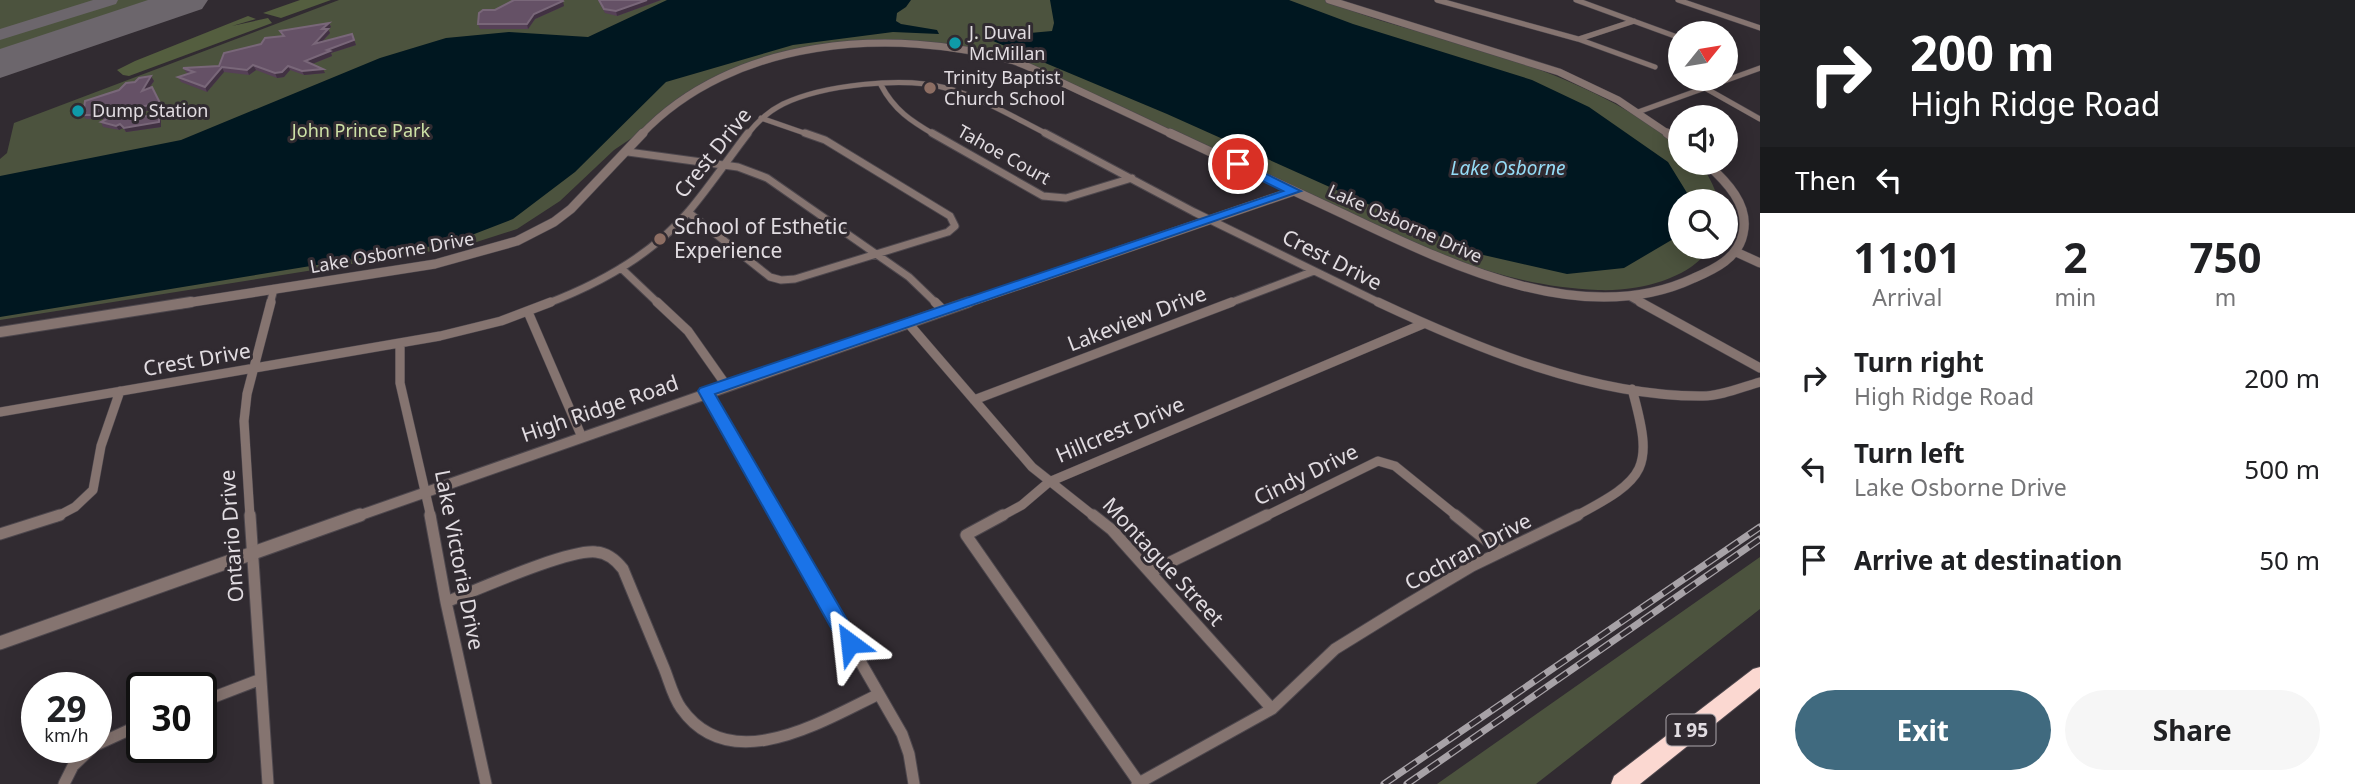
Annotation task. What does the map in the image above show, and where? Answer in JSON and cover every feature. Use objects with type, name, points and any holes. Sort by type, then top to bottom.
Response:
[{"type":"highway","name":"I 95","points":[[1622,784],[1760,676]]},
{"type":"street","points":[[1329,0],[1535,64],[1577,80],[1638,112],[1668,133]]},
{"type":"street","points":[[1437,0],[1578,39],[1655,67]]},
{"type":"street","points":[[1576,0],[1668,34]]},
{"type":"street","points":[[1678,0],[1760,28]]},
{"type":"street","points":[[1578,39],[1634,21]]},
{"type":"street","name":"Lake Osborne Drive","points":[[0,332],[435,264],[512,243],[544,228],[575,207],[664,112],[702,86],[746,66],[823,51],[881,45],[930,46],[984,53],[1032,68],[1435,257],[1486,276],[1565,293],[1629,296],[1688,283],[1728,259]]},
{"type":"street","points":[[1738,76],[1760,68]]},
{"type":"street","name":"Crest Drive","points":[[0,412],[469,330],[528,312],[580,291],[621,268],[654,245],[688,212],[761,118],[782,104],[834,89],[881,85],[932,85],[966,94],[1423,324],[1522,361],[1632,389]]},
{"type":"street","name":"Tahoe Court","points":[[881,85],[890,103],[907,119],[1043,196],[1061,199],[1132,178]]},
{"type":"street","points":[[1638,112],[1697,91]]},
{"type":"street","points":[[1710,91],[1760,119]]},
{"type":"street","points":[[688,212],[775,279],[795,279],[948,232],[955,222],[950,216],[840,147],[809,133],[761,118]]},
{"type":"street","points":[[628,152],[724,165],[748,170],[767,178],[909,277],[944,310]]},
{"type":"street","name":"High Ridge Road","points":[[0,643],[706,391],[1294,191]]},
{"type":"street","points":[[1738,203],[1743,211],[1743,237],[1738,248]]},
{"type":"street","points":[[1738,253],[1760,263]]},
{"type":"street","points":[[621,268],[688,331],[703,348],[726,385]]},
{"type":"street","name":"Lakeview Drive","points":[[974,400],[1314,271]]},
{"type":"street","name":"Ontario Drive","points":[[268,784],[244,421],[253,369],[274,289]]},
{"type":"street","points":[[1629,296],[1760,369]]},
{"type":"street","points":[[528,312],[581,435]]},
{"type":"street","name":"Montague Street","points":[[908,323],[1023,456],[1049,482],[1094,512],[1272,709]]},
{"type":"street","name":"Hillcrest Drive","points":[[1138,783],[966,535],[1021,505],[1049,482],[1423,324]]},
{"type":"street","name":"Lake Victoria Drive","points":[[400,343],[400,383],[426,491],[446,602],[486,784]]},
{"type":"street","points":[[1632,389],[1697,396],[1737,391],[1760,382]]},
{"type":"street","name":"Cochran Drive","points":[[1138,783],[1272,709],[1286,698],[1315,665],[1335,649],[1474,565],[1539,536],[1618,491],[1638,473],[1644,461],[1645,437],[1632,389]]},
{"type":"street","points":[[0,534],[62,513],[89,497],[93,491],[107,427],[120,391]]},
{"type":"street","points":[[706,391],[902,734],[909,754],[914,784]]},
{"type":"street","name":"Cindy Drive","points":[[1150,572],[1378,461],[1395,466],[1502,552]]},
{"type":"street","points":[[446,602],[573,554],[592,551],[607,553],[620,562],[680,707],[693,722],[710,734],[741,743],[775,740],[879,694]]},
{"type":"street","points":[[217,696],[261,679]]},
{"type":"street","points":[[64,784],[76,763]]},
{"type":"green space","points":[[0,0],[103,0],[0,33]]},
{"type":"green space","points":[[117,0],[170,0],[0,57],[0,38]]},
{"type":"green space","points":[[300,0],[331,0],[281,18],[263,13]]},
{"type":"green space","name":"John Prince Park","points":[[339,0],[1325,0],[1380,20],[1528,65],[1581,87],[1668,137],[1668,175],[1706,175],[1714,189],[1668,189],[1668,259],[1701,259],[1680,274],[1627,289],[1579,289],[1542,284],[1451,259],[1005,57],[890,44],[808,51],[717,77],[691,90],[651,125],[614,150],[560,201],[517,229],[464,246],[0,320],[0,159],[7,153],[14,123]]},
{"type":"green space","points":[[248,16],[256,19],[232,26],[268,18],[272,23],[129,76],[117,70],[135,61]]},
{"type":"green space","points":[[1760,557],[1760,609],[1536,784],[1437,784]]},
{"type":"water","points":[[667,0],[911,0],[897,13],[896,21],[937,30],[939,34],[893,32],[793,45],[666,82],[575,172],[513,219],[451,243],[0,317],[0,176],[181,140],[380,58],[446,38],[509,32],[588,37]]},
{"type":"water","name":"Lake Osborne","points":[[1050,0],[1289,0],[1353,24],[1532,80],[1589,107],[1668,162],[1668,175],[1676,175],[1685,189],[1668,189],[1668,242],[1624,268],[1567,274],[1479,254],[1167,114],[993,41],[998,36],[1052,31],[1054,23]]},
{"type":"building","points":[[514,0],[563,1],[534,14],[527,24],[478,24],[479,13],[483,10],[495,10]]},
{"type":"building","points":[[599,0],[647,0],[616,11],[604,9]]},
{"type":"building","points":[[329,23],[322,29],[328,29],[314,44],[352,34],[354,40],[305,61],[323,69],[302,71],[288,66],[282,72],[275,73],[253,65],[247,70],[222,67],[205,87],[178,77],[194,72],[183,68],[219,66],[224,53],[261,44],[265,38],[284,36],[280,31]]},
{"type":"building","points":[[151,76],[142,91],[152,87],[160,103],[119,111],[119,116],[159,116],[159,122],[124,128],[120,124],[116,126],[101,122],[114,115],[83,115],[85,101],[119,90],[126,83],[135,82],[139,78]]},
{"type":"taxiway","points":[[0,35],[110,0]]},
{"type":"runway","points":[[0,64],[188,0]]},
{"type":"railway","points":[[1384,784],[1760,527]]},
{"type":"railway","points":[[1407,784],[1760,539]]},
{"type":"place","name":"J. Duval McMillan","points":[[955,43]]},
{"type":"place","name":"Trinity Baptist Church School","points":[[930,88]]},
{"type":"place","name":"Dump Station","points":[[78,111]]},
{"type":"place","name":"School of Esthetic Experience","points":[[660,239]]},
{"type":"route","points":[[850,643],[706,391],[1294,191],[1238,164]]}]
